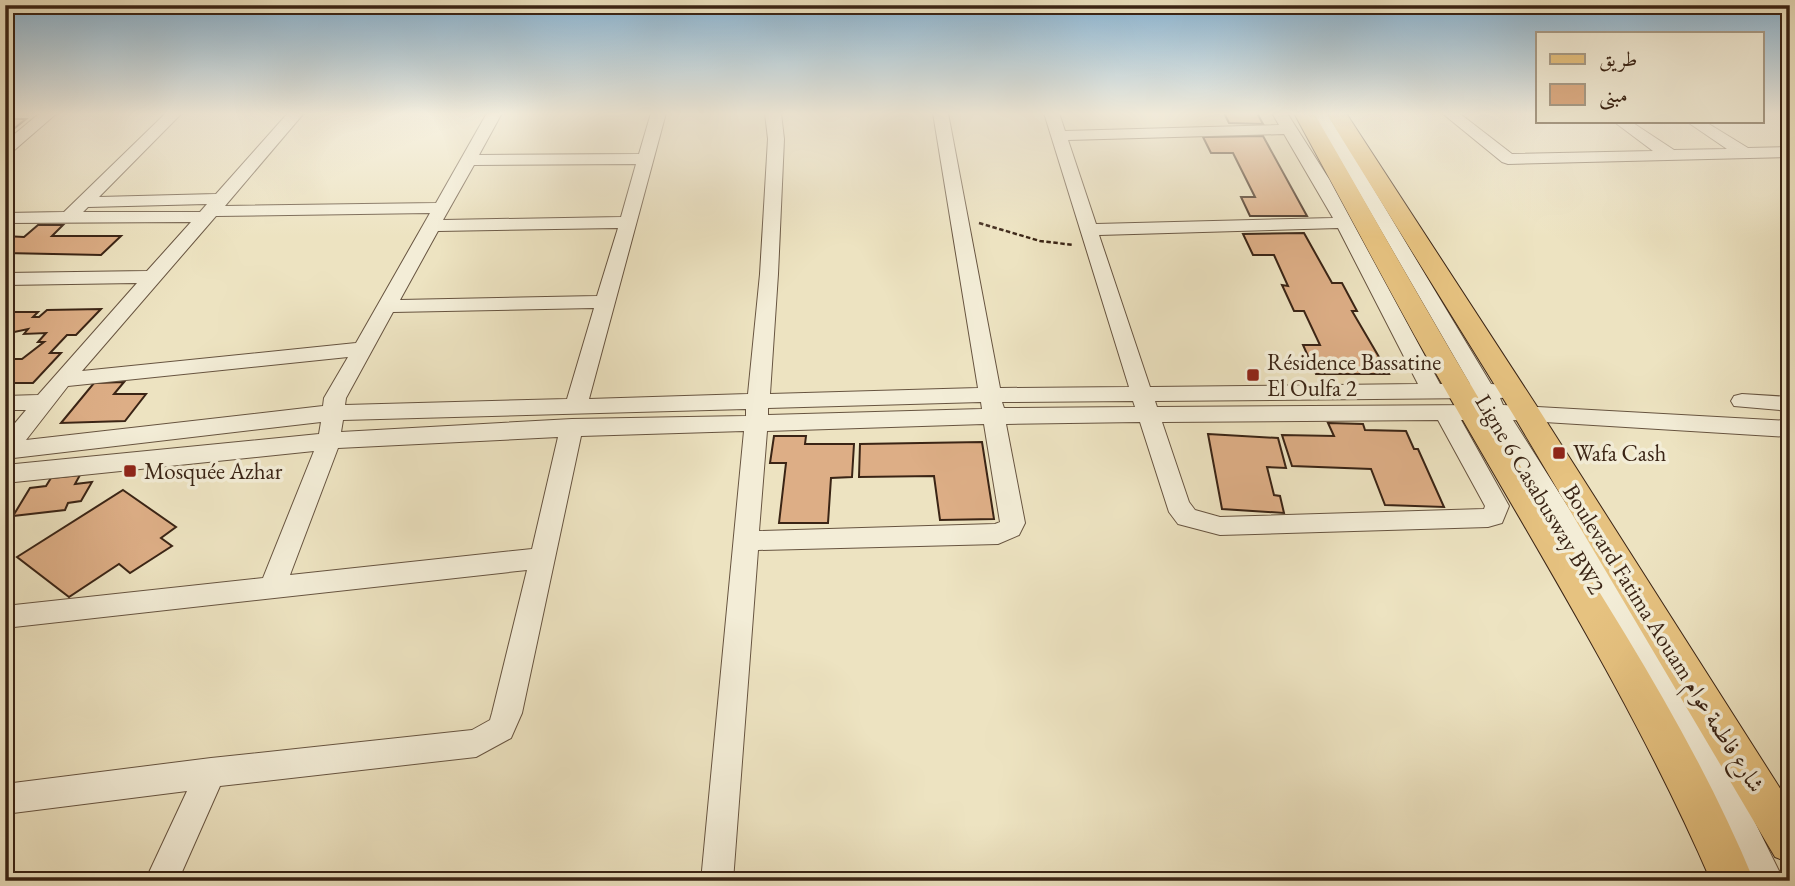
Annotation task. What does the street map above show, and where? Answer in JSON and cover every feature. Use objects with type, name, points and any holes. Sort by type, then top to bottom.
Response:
[{"type":"main road","name":"Boulevard Fatima Aouam شارع فاطمة عوام","points":[[1324,154],[1429,332],[1485,402],[1790,842]]},
{"type":"main road","name":"Boulevard Fatima Aouam شارع فاطمة عوام","points":[[1357,154],[1601,627],[1684,775],[1712,830],[1733,881]]},
{"type":"main road","points":[[1395,319],[1429,332]]},
{"type":"street","points":[[78,210],[134,154]]},
{"type":"street","points":[[5,451],[62,380],[260,154]]},
{"type":"street","points":[[272,589],[329,440],[335,398],[472,154]]},
{"type":"street","points":[[5,799],[364,754],[442,748],[475,743],[501,729],[508,713],[574,416],[646,154]]},
{"type":"street","points":[[717,881],[775,154]]},
{"type":"street","points":[[746,541],[1006,532],[1013,523],[947,154]]},
{"type":"street","points":[[1064,154],[1178,506],[1187,517],[1199,523],[1220,526],[1488,518],[1496,511],[1496,506],[1485,402]]},
{"type":"street","points":[[1314,154],[1321,178],[1432,390]]},
{"type":"street","name":"Ligne 6 Casabusway BW2","points":[[1326,154],[1700,741],[1768,881]]},
{"type":"street","points":[[1502,154],[1508,159],[1658,154]]},
{"type":"street","points":[[469,160],[645,159]]},
{"type":"street","points":[[5,218],[78,210],[443,208]]},
{"type":"street","points":[[433,226],[628,222]]},
{"type":"street","points":[[1090,238],[1345,223]]},
{"type":"street","points":[[5,279],[152,277]]},
{"type":"street","points":[[388,306],[605,302]]},
{"type":"street","points":[[62,380],[363,349]]},
{"type":"street","points":[[1146,403],[1432,390],[1485,402]]},
{"type":"street","points":[[1742,401],[1790,404]]},
{"type":"street","points":[[5,403],[44,402]]},
{"type":"street","points":[[5,451],[332,413],[574,416],[991,405],[1485,402],[1790,429]]},
{"type":"street","name":"Ligne 6 Casabusway BW2","points":[[1485,402],[1687,737],[1753,881]]},
{"type":"street","points":[[5,474],[574,416]]},
{"type":"street","points":[[5,617],[544,558]]},
{"type":"street","points":[[161,881],[211,772]]},
{"type":"path","points":[[958,218],[1040,241],[1090,238]]},
{"type":"building","points":[[1234,154],[1273,154],[1307,216],[1250,216],[1241,197],[1255,197]]},
{"type":"building","points":[[38,225],[63,225],[52,236],[121,236],[101,255],[5,253],[5,236],[24,237]]},
{"type":"building","points":[[1304,233],[1332,283],[1342,283],[1357,311],[1352,311],[1389,374],[1316,374],[1303,345],[1320,345],[1304,311],[1294,311],[1282,285],[1288,286],[1274,255],[1253,255],[1243,234]]},
{"type":"building","points":[[101,309],[76,335],[67,335],[50,353],[61,353],[33,383],[5,383],[5,359],[22,359],[44,342],[38,342],[46,333],[24,334],[28,329],[5,334],[5,312],[38,312],[33,317],[39,317],[47,310]]},
{"type":"building","points":[[124,382],[114,394],[146,394],[125,421],[61,423],[94,383]]},
{"type":"building","points":[[1328,423],[1363,424],[1365,430],[1406,431],[1414,449],[1418,449],[1444,507],[1385,505],[1371,469],[1292,466],[1282,435],[1334,436]]},
{"type":"building","points":[[1208,434],[1278,438],[1286,468],[1267,467],[1274,495],[1280,496],[1284,513],[1222,509]]},
{"type":"building","points":[[774,436],[806,436],[805,444],[854,444],[852,477],[831,478],[828,523],[779,523],[786,463],[770,463]]},
{"type":"building","points":[[982,442],[994,519],[940,520],[934,476],[859,477],[860,444]]},
{"type":"building","points":[[80,475],[75,484],[92,482],[81,501],[68,503],[65,510],[13,516],[30,488],[46,486],[51,478]]},
{"type":"building","points":[[123,490],[176,527],[161,538],[172,546],[130,573],[119,564],[69,597],[17,557]]},
{"type":"place","name":"Résidence Bassatine El Oulfa 2","points":[[1253,375]]},
{"type":"place","name":"Wafa Cash","points":[[1559,453]]},
{"type":"place","name":"Mosquée Azhar","points":[[130,471]]}]
